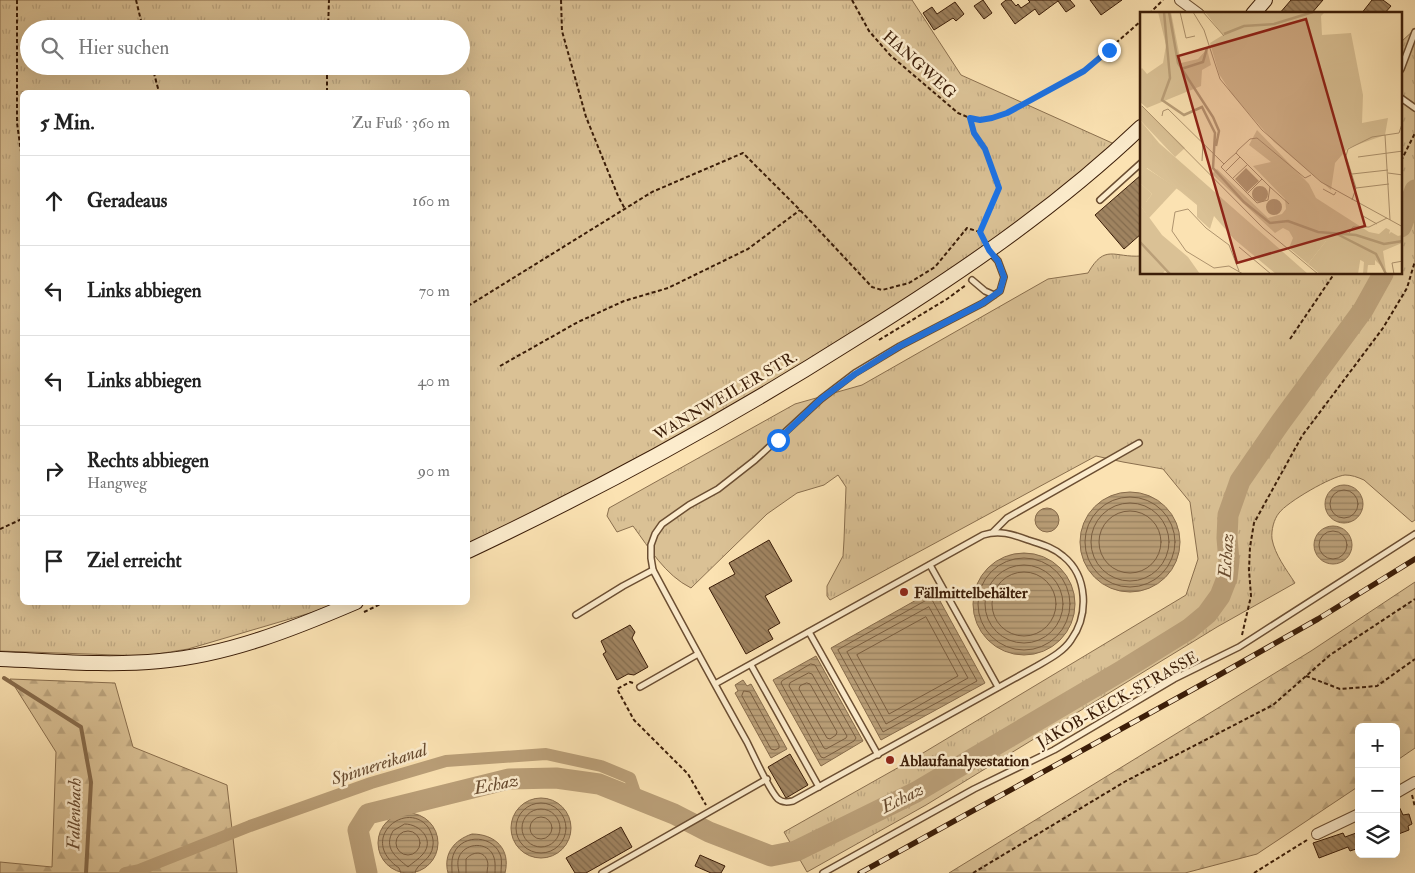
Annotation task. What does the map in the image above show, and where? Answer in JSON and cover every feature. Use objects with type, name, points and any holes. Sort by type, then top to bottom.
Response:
[{"type":"main road","points":[[1255,12],[1265,0]]},
{"type":"main road","name":"WANNWEILER STR.","points":[[470,551],[566,504],[743,407],[888,318],[989,250],[1055,201],[1140,128]]},
{"type":"main road","points":[[4,659],[99,663],[181,658],[255,641],[301,625],[349,605]]},
{"type":"street","points":[[1180,0],[1196,12]]},
{"type":"street","points":[[1400,791],[1415,782]]},
{"type":"street","points":[[1317,834],[1355,816]]},
{"type":"lane","points":[[1402,66],[1415,32]]},
{"type":"lane","points":[[1402,99],[1415,108]]},
{"type":"lane","points":[[1100,200],[1140,163]]},
{"type":"lane","points":[[715,684],[983,535],[992,532],[1000,532],[1046,546],[1064,556],[1072,565],[1082,588],[1084,602],[1079,626],[1070,641],[1057,654],[878,755],[787,803],[778,798],[767,779],[698,654],[653,570],[651,545],[655,534],[662,524],[737,475],[767,451],[821,399],[855,374],[900,346],[1000,291],[1004,277],[998,261],[989,250]]},
{"type":"lane","points":[[972,280],[994,296]]},
{"type":"lane","points":[[992,532],[1007,518],[1138,443]]},
{"type":"lane","name":"JAKOB-KECK-STRASSE","points":[[823,873],[974,789],[1054,750],[1174,679],[1239,646],[1415,534]]},
{"type":"lane","points":[[930,566],[998,687]]},
{"type":"lane","points":[[576,615],[653,570]]},
{"type":"lane","points":[[809,632],[878,755]]},
{"type":"lane","points":[[640,687],[698,654]]},
{"type":"lane","points":[[751,665],[819,787]]},
{"type":"lane","points":[[602,873],[767,779]]},
{"type":"path","points":[[17,0],[17,123],[20,145]]},
{"type":"path","points":[[136,0],[141,20]]},
{"type":"path","points":[[328,20],[329,0]]},
{"type":"path","points":[[561,0],[562,31],[586,117],[625,209]]},
{"type":"path","name":"HANGWEG","points":[[852,0],[869,30],[890,56],[952,108],[970,118]]},
{"type":"path","points":[[1151,12],[1163,0]]},
{"type":"path","points":[[980,232],[999,188],[985,149],[974,133],[970,118],[980,120],[1007,113],[1084,71],[1140,22]]},
{"type":"path","points":[[154,75],[158,90]]},
{"type":"path","points":[[326,90],[327,75]]},
{"type":"path","points":[[1402,160],[1415,133]]},
{"type":"path","points":[[470,305],[652,192],[743,153],[800,210],[872,287],[882,290],[908,283],[935,267],[967,228],[980,232],[989,250]]},
{"type":"path","points":[[500,366],[578,322],[624,301],[668,288],[748,249],[800,210]]},
{"type":"path","points":[[1239,646],[1251,596],[1249,570],[1254,523],[1302,436],[1388,320],[1407,288],[1415,261]]},
{"type":"path","points":[[1290,338],[1333,275]]},
{"type":"path","points":[[0,529],[20,520]]},
{"type":"path","points":[[973,873],[1126,781],[1273,705],[1330,655],[1415,599]]},
{"type":"path","points":[[1306,676],[1340,689],[1377,686],[1415,660]]},
{"type":"path","points":[[640,687],[630,682],[617,689],[634,720],[688,774],[709,811]]},
{"type":"path","points":[[1254,873],[1317,834]]},
{"type":"green space","points":[[0,0],[912,0],[961,75],[1121,147],[1057,201],[716,421],[470,545],[470,90],[20,90],[20,605],[337,605],[188,649],[145,656],[0,651]]},
{"type":"green space","points":[[1415,29],[1415,520],[1412,522],[1364,480],[1354,476],[1339,476],[1310,490],[1277,515],[1272,528],[1272,539],[1276,551],[1295,583],[1217,627],[926,805],[807,872],[784,832],[908,762],[1186,595],[1198,559],[1190,502],[1163,469],[1096,456],[830,600],[827,596],[827,586],[843,556],[846,487],[838,475],[824,485],[797,493],[767,514],[691,588],[666,569],[633,526],[617,532],[607,516],[609,508],[795,404],[862,385],[1048,279],[1088,273],[1094,264],[1105,255],[1140,256],[1140,275],[1402,275],[1402,41]]},
{"type":"green space","points":[[1415,582],[1415,748],[1400,758],[1400,723],[1355,723],[1355,789],[1257,854],[1185,873],[949,873],[1311,651]]},
{"type":"green space","points":[[10,679],[115,683],[133,747],[227,785],[237,873],[0,873],[0,862],[52,867],[56,752]]},
{"type":"water","points":[[1344,485],[1357,491],[1363,504],[1357,517],[1344,523],[1331,517],[1325,504],[1331,491]]},
{"type":"water","points":[[1130,492],[1149,496],[1165,507],[1176,523],[1180,542],[1176,561],[1165,577],[1149,588],[1130,592],[1111,588],[1095,577],[1084,561],[1080,542],[1084,523],[1095,507],[1111,496]]},
{"type":"water","points":[[1047,508],[1056,511],[1059,520],[1056,529],[1047,532],[1038,529],[1035,520],[1038,511]]},
{"type":"water","points":[[1333,526],[1346,532],[1352,545],[1346,558],[1333,564],[1320,558],[1314,545],[1320,532]]},
{"type":"water","points":[[1024,553],[1043,557],[1060,568],[1071,585],[1075,604],[1071,623],[1060,640],[1043,651],[1024,655],[1005,651],[988,640],[977,623],[973,604],[977,585],[988,568],[1005,557]]},
{"type":"water","points":[[934,590],[985,683],[881,740],[831,648]]},
{"type":"water","points":[[816,656],[863,741],[821,766],[773,680]]},
{"type":"water","points":[[743,680],[747,686],[751,684],[787,749],[771,758],[735,693],[738,691],[735,685]]},
{"type":"water","points":[[535,798],[547,798],[558,803],[566,811],[571,822],[569,840],[558,853],[547,858],[535,858],[524,853],[516,845],[511,834],[511,822],[516,811],[524,803]]},
{"type":"water","points":[[402,813],[414,813],[425,818],[433,826],[438,837],[436,855],[425,868],[414,873],[402,873],[391,868],[383,860],[378,849],[378,837],[383,826],[391,818]]},
{"type":"water","points":[[472,834],[488,837],[499,844],[506,857],[505,873],[448,873],[447,860],[451,849],[460,840]]},
{"type":"building","points":[[983,0],[992,13],[984,19],[974,6]]},
{"type":"building","points":[[1006,0],[1011,0],[1016,6],[1018,4],[1021,8],[1030,2],[1028,0],[1070,0],[1075,6],[1066,12],[1058,1],[1039,15],[1035,9],[1015,24],[1001,4]]},
{"type":"building","points":[[1090,0],[1122,0],[1101,15]]},
{"type":"building","points":[[1291,0],[1323,0],[1313,12],[1281,12]]},
{"type":"building","points":[[1372,0],[1383,0],[1391,6],[1386,12],[1363,12]]},
{"type":"building","points":[[955,2],[964,14],[956,21],[953,18],[934,30],[923,13],[932,7],[937,14]]},
{"type":"building","points":[[1140,176],[1140,235],[1124,249],[1095,215]]},
{"type":"building","points":[[769,540],[792,581],[765,596],[780,623],[768,630],[773,639],[746,654],[709,588],[735,574],[729,563]]},
{"type":"building","points":[[630,625],[635,632],[632,638],[648,667],[634,675],[628,674],[617,680],[603,654],[606,652],[601,641]]},
{"type":"building","points":[[790,754],[808,785],[786,798],[768,767]]},
{"type":"building","points":[[1400,809],[1403,815],[1409,814],[1412,824],[1408,826],[1409,830],[1400,833]]},
{"type":"building","points":[[621,827],[632,847],[586,873],[575,873],[566,858]]},
{"type":"building","points":[[1343,833],[1345,837],[1355,833],[1355,849],[1350,851],[1348,847],[1319,858],[1313,843]]},
{"type":"building","points":[[700,855],[725,866],[721,873],[711,873],[695,866]]},
{"type":"waterway","name":"Echaz","points":[[1402,224],[1415,190]]},
{"type":"waterway","name":"Echaz","points":[[367,873],[358,830],[368,814],[509,779],[556,778],[599,784],[674,814],[709,832],[771,856],[796,851],[916,792],[1123,670],[1189,629],[1207,614],[1220,596],[1227,578],[1229,561],[1228,515],[1240,481],[1363,310],[1382,275]]},
{"type":"waterway","name":"Fallenbach","points":[[4,678],[81,727],[91,782],[86,873]]},
{"type":"waterway","name":"Spinnereikanal","points":[[125,873],[139,870],[250,826],[371,783],[446,761],[546,754],[601,766],[630,778],[637,799]]},
{"type":"railway","points":[[860,873],[1318,619],[1415,559]]},
{"type":"place","name":"Fällmittelbehälter","points":[[904,592]]},
{"type":"place","name":"Ablaufanalysestation","points":[[890,760]]},
{"type":"route","points":[[778,440],[830,391],[871,363],[970,308],[983,303],[1000,291],[1004,277],[998,261],[989,250],[980,232],[999,188],[985,149],[974,133],[970,118],[980,120],[1007,113],[1084,71],[1109,50]]}]
